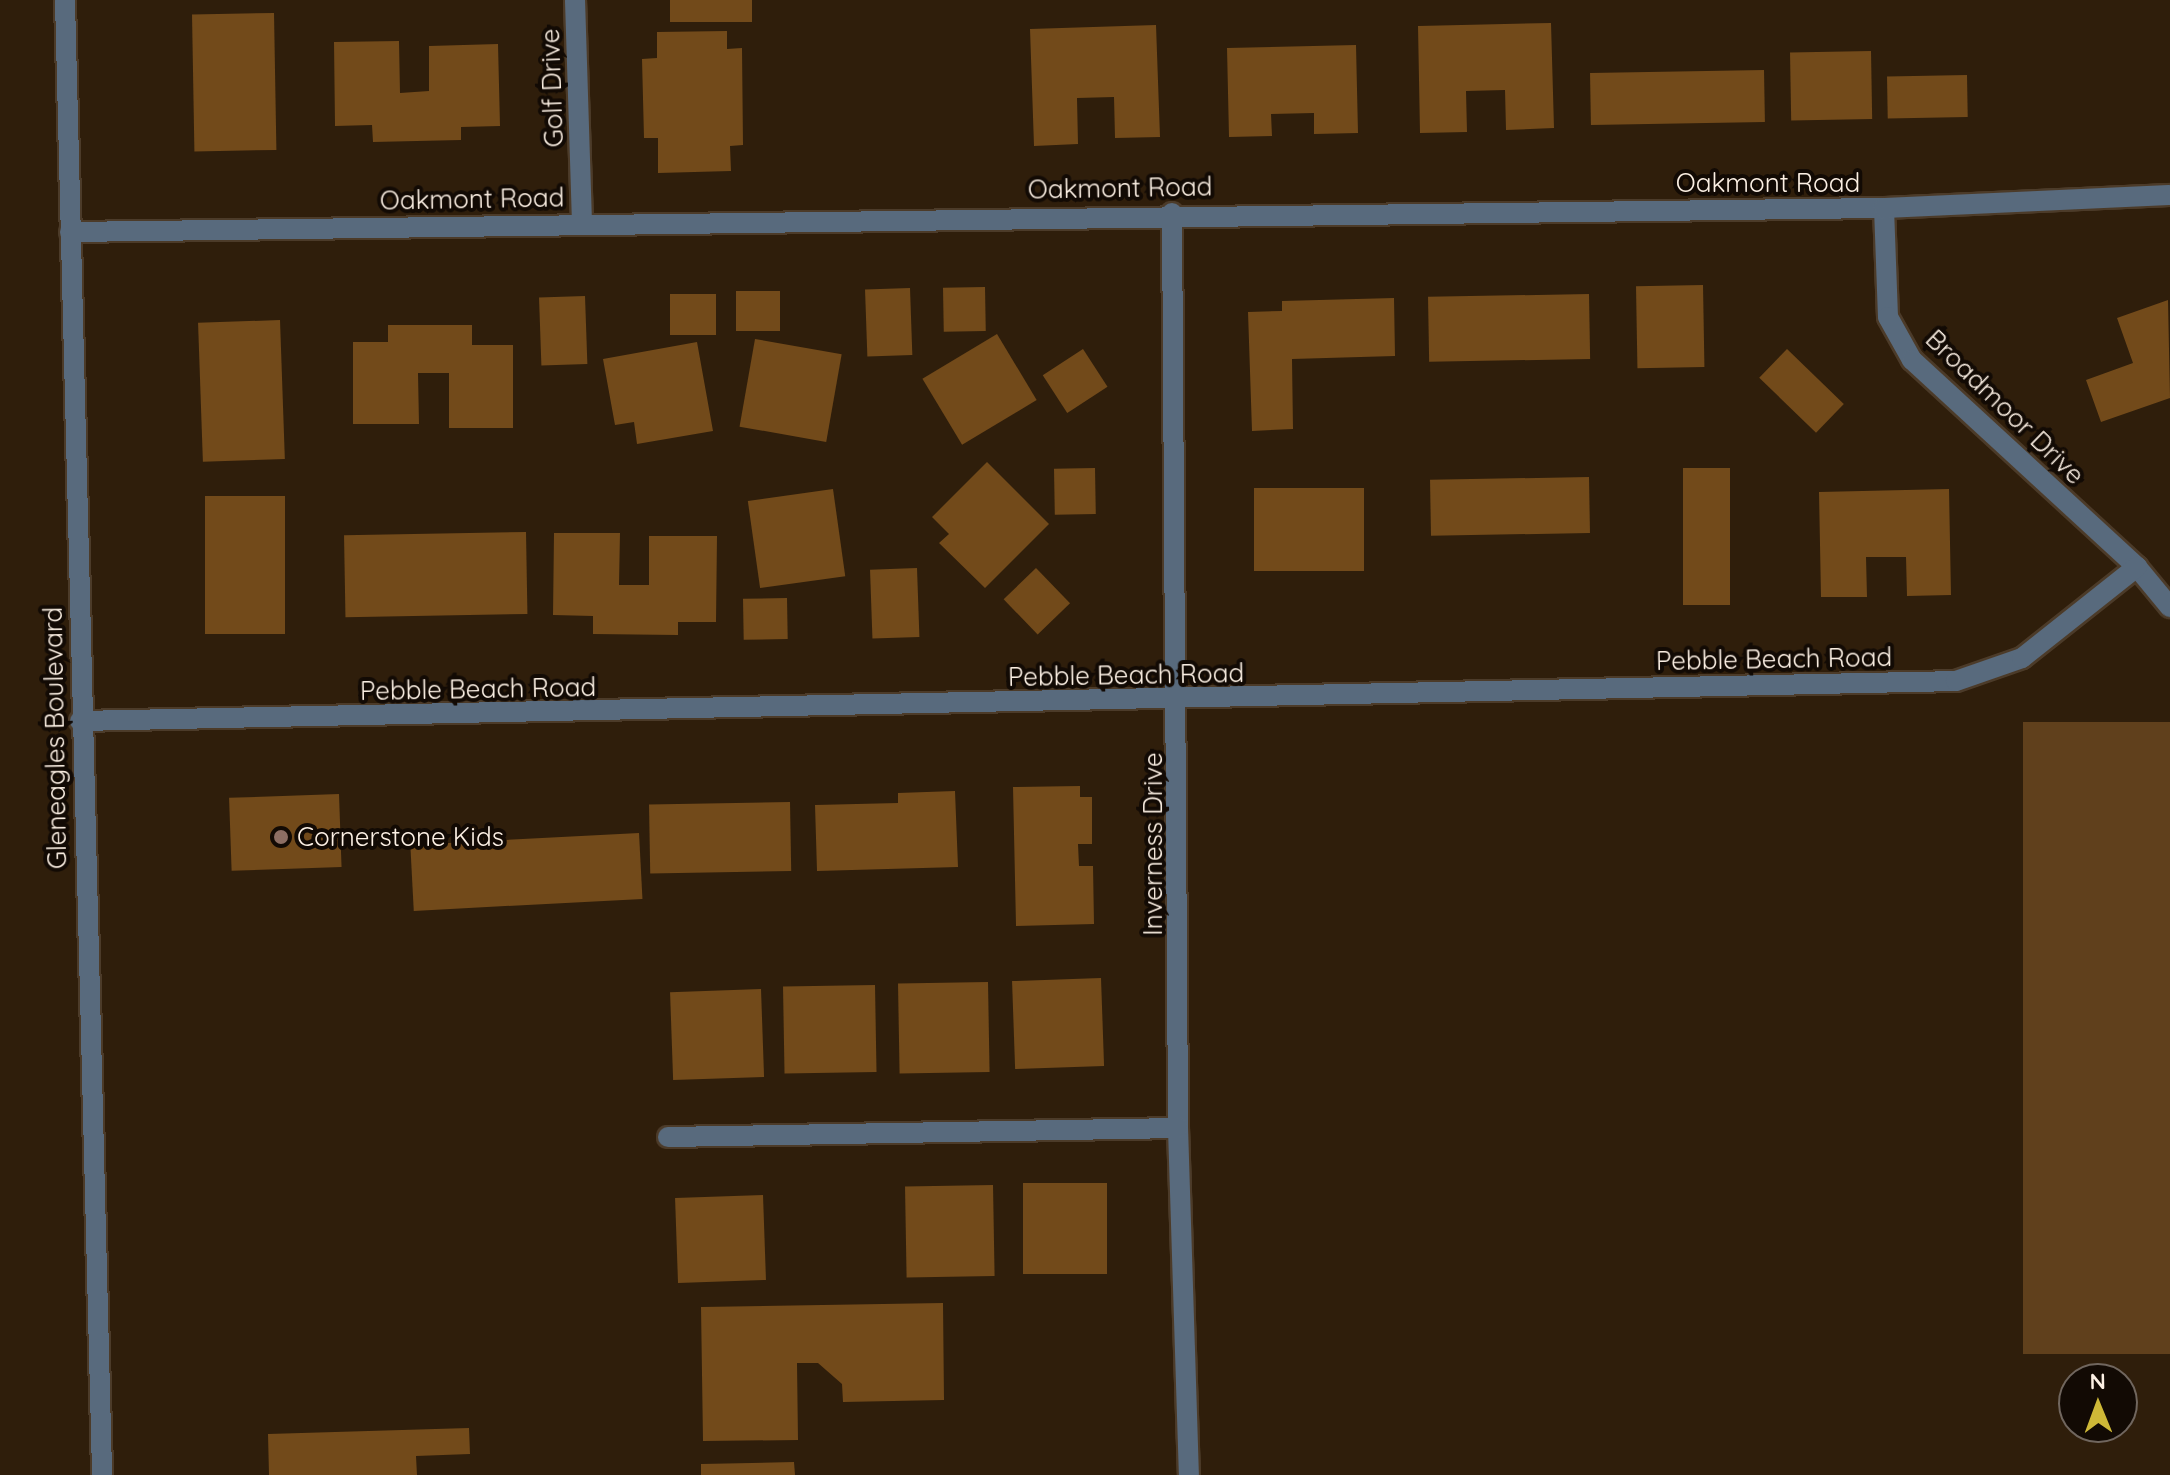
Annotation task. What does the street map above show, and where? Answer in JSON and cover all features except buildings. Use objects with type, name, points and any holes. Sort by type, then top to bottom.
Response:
[{"type":"street","name":"Gleneagles Boulevard","points":[[65,0],[80,721],[102,1475]]},
{"type":"street","name":"Golf Drive","points":[[575,0],[582,223]]},
{"type":"street","name":"Oakmont Road","points":[[70,232],[1172,213],[1884,208],[2170,195]]},
{"type":"street","name":"Broadmoor Drive","points":[[1884,208],[1888,317],[1912,360],[2137,567],[2170,607]]},
{"type":"street","name":"Inverness Drive","points":[[1172,213],[1180,700],[1178,1128],[1189,1475]]},
{"type":"street","name":"Pebble Beach Road","points":[[80,721],[1180,700],[1956,681],[2022,658],[2137,567]]},
{"type":"street","points":[[668,1137],[1178,1128]]},
{"type":"shaded area","points":[[2023,722],[2170,722],[2170,1354],[2023,1354]]},
{"type":"place","name":"Cornerstone Kids","points":[[281,837]]}]
